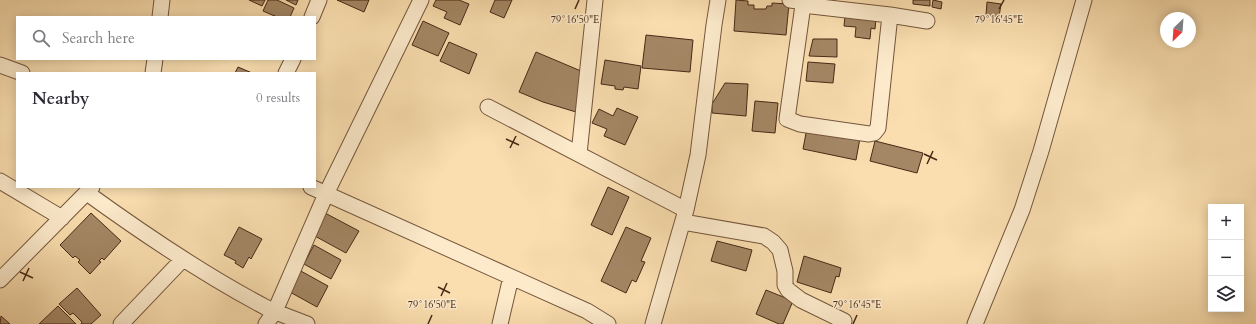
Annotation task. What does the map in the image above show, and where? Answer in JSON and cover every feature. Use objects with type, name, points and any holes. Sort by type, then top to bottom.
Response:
[{"type":"street","points":[[160,16],[162,0]]},
{"type":"street","points":[[312,16],[319,0]]},
{"type":"street","points":[[266,324],[275,312],[326,194],[421,0]]},
{"type":"street","points":[[579,154],[595,0]]},
{"type":"street","points":[[653,324],[685,216],[698,155],[718,0]]},
{"type":"street","points":[[975,324],[1022,210],[1041,151],[1084,0]]},
{"type":"street","points":[[890,15],[878,128],[874,133],[869,134],[800,124],[787,119],[797,2],[890,15],[927,21]]},
{"type":"street","points":[[153,72],[155,60]]},
{"type":"street","points":[[286,72],[292,60]]},
{"type":"street","points":[[0,65],[19,72]]},
{"type":"street","points":[[488,107],[579,154],[685,216],[764,236],[773,242],[780,250],[785,271],[785,285],[788,290],[801,300],[844,321]]},
{"type":"street","points":[[0,181],[62,218]]},
{"type":"street","points":[[313,188],[587,311],[608,324]]},
{"type":"street","points":[[2,275],[90,190],[144,234],[199,270],[275,312],[307,324]]},
{"type":"street","points":[[121,324],[183,259]]},
{"type":"street","points":[[500,324],[512,277]]},
{"type":"building","points":[[249,0],[265,0],[262,6]]},
{"type":"building","points":[[268,0],[277,0],[294,8],[290,16],[275,16],[263,11]]},
{"type":"building","points":[[286,0],[298,0],[296,5]]},
{"type":"building","points":[[337,0],[369,0],[364,12]]},
{"type":"building","points":[[436,0],[459,0],[469,4],[460,25],[444,18],[447,12],[433,6]]},
{"type":"building","points":[[495,0],[512,0],[504,18],[490,12]]},
{"type":"building","points":[[736,0],[748,1],[748,5],[754,5],[754,9],[766,9],[767,6],[772,6],[772,3],[789,4],[786,35],[734,31]]},
{"type":"building","points":[[913,0],[930,0],[930,6],[913,4]]},
{"type":"building","points":[[933,0],[942,2],[941,9],[932,7]]},
{"type":"building","points":[[987,2],[1001,4],[999,17],[986,15]]},
{"type":"building","points":[[845,16],[876,19],[875,29],[871,28],[870,39],[855,37],[856,27],[844,26]]},
{"type":"building","points":[[423,21],[449,33],[438,56],[412,45]]},
{"type":"building","points":[[646,35],[693,40],[690,72],[642,68]]},
{"type":"building","points":[[813,39],[837,39],[837,57],[809,56]]},
{"type":"building","points":[[449,42],[477,54],[469,74],[440,61]]},
{"type":"building","points":[[536,52],[581,71],[576,112],[543,102],[519,92]]},
{"type":"building","points":[[605,60],[641,66],[638,89],[624,87],[623,90],[615,89],[615,86],[601,84]]},
{"type":"building","points":[[808,62],[835,64],[833,83],[806,81]]},
{"type":"building","points":[[238,67],[250,72],[236,72]]},
{"type":"building","points":[[725,83],[748,84],[746,116],[712,113],[712,104]]},
{"type":"building","points":[[755,101],[778,103],[775,133],[752,131]]},
{"type":"building","points":[[617,108],[638,117],[625,145],[604,136],[607,129],[592,123],[599,109],[613,116]]},
{"type":"building","points":[[807,128],[860,138],[856,160],[803,149]]},
{"type":"building","points":[[875,141],[923,153],[917,173],[870,161]]},
{"type":"building","points":[[608,187],[629,197],[612,235],[591,225]]},
{"type":"building","points":[[91,213],[121,241],[104,260],[102,258],[99,261],[101,262],[90,274],[78,262],[80,260],[75,256],[73,258],[60,245]]},
{"type":"building","points":[[325,213],[359,231],[346,253],[313,235]]},
{"type":"building","points":[[239,227],[262,239],[251,259],[249,257],[243,268],[235,263],[236,261],[224,255]]},
{"type":"building","points":[[626,227],[651,238],[641,261],[645,262],[636,282],[632,280],[626,293],[601,281]]},
{"type":"building","points":[[717,241],[752,250],[746,271],[711,261]]},
{"type":"building","points":[[314,245],[341,260],[331,279],[304,264]]},
{"type":"building","points":[[804,256],[841,268],[839,277],[836,276],[831,293],[797,282]]},
{"type":"building","points":[[299,270],[328,286],[317,307],[288,291]]},
{"type":"building","points":[[77,288],[101,315],[91,324],[81,324],[82,322],[73,313],[70,315],[59,304]]},
{"type":"building","points":[[766,290],[793,301],[783,324],[779,324],[756,314]]},
{"type":"building","points":[[58,306],[76,324],[39,324]]},
{"type":"building","points":[[1,316],[10,324],[0,324]]}]
